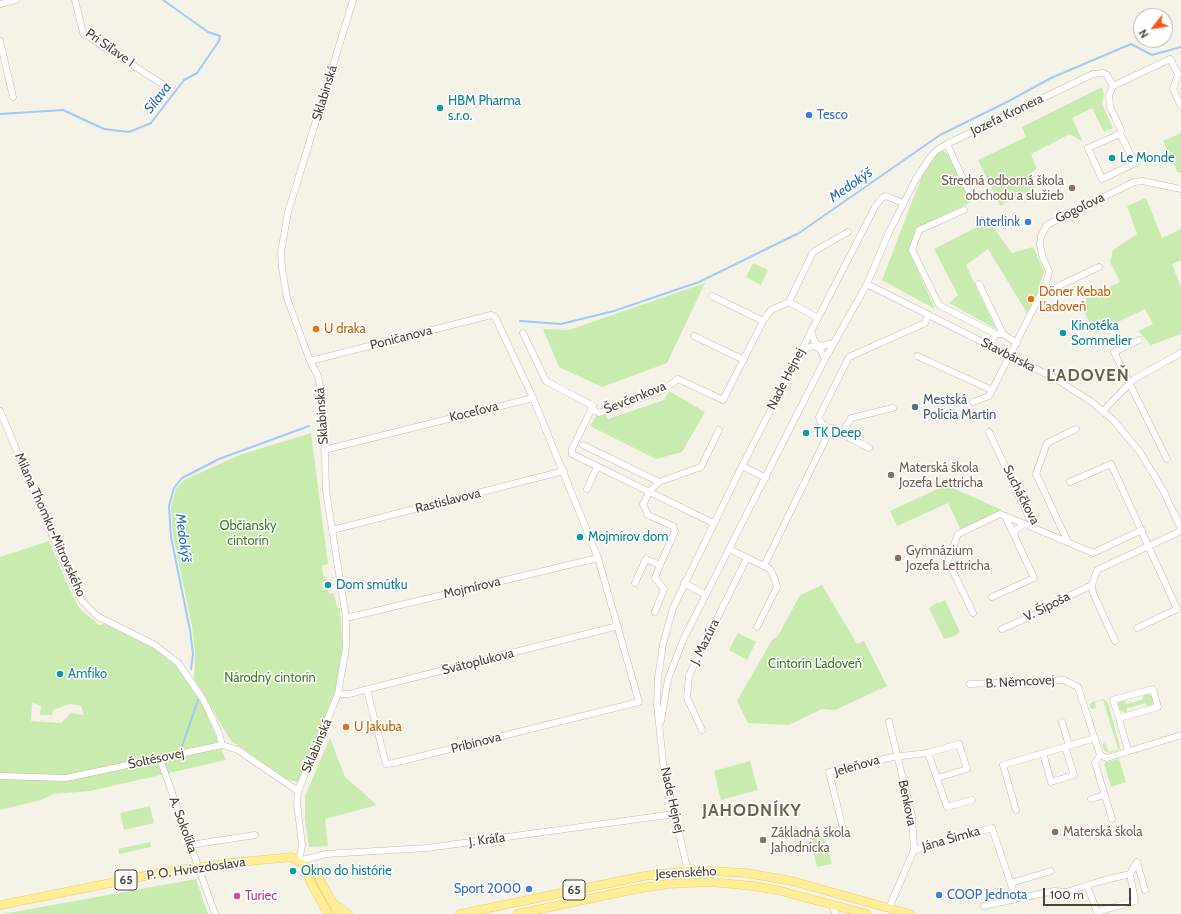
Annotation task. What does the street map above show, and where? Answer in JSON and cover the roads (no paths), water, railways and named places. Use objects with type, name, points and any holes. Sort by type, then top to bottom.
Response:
[{"type":"main road","name":"P. O. Hviezdoslava","points":[[0,905],[198,867],[292,857],[299,861]]},
{"type":"main road","points":[[299,861],[317,876],[335,904],[339,914]]},
{"type":"main road","points":[[306,867],[310,881],[328,913]]},
{"type":"main road","points":[[678,884],[688,871],[696,882]]},
{"type":"main road","name":"Jesenského","points":[[460,914],[644,876],[688,871],[725,871],[771,877],[910,914]]},
{"type":"main road","name":"Jesenského","points":[[517,914],[636,889],[696,882],[753,886],[867,914]]},
{"type":"main road","points":[[335,904],[348,914]]},
{"type":"street","points":[[0,4],[16,0]]},
{"type":"street","name":"Pri Siľave I","points":[[75,0],[83,33],[162,84]]},
{"type":"street","name":"Sklabinská","points":[[298,791],[338,694],[346,647],[346,618],[326,491],[323,404],[318,376],[310,361],[287,298],[282,268],[282,246],[288,212],[353,0]]},
{"type":"street","points":[[0,41],[13,97]]},
{"type":"street","points":[[1120,134],[1088,148],[1102,179],[1135,163],[1120,134],[1121,130],[1109,101],[1112,86],[1170,59],[1178,74],[1172,88],[1181,106]]},
{"type":"street","name":"Jozefa Kronera","points":[[947,144],[1093,74],[1103,72],[1107,76],[1112,86]]},
{"type":"street","points":[[947,144],[970,194]]},
{"type":"street","name":"Nade Hejnej","points":[[660,729],[668,679],[672,664],[825,359],[867,284],[903,203],[926,162],[937,150],[947,144]]},
{"type":"street","name":"Gogoľova","points":[[992,390],[1049,278],[1049,271],[1043,258],[1040,245],[1041,236],[1047,225],[1134,182],[1148,182],[1181,189]]},
{"type":"street","name":"Nade Hejnej","points":[[688,871],[664,771],[657,705],[657,690],[663,644],[673,608],[742,466],[878,200],[886,196],[903,203]]},
{"type":"street","points":[[964,210],[919,230],[912,250],[939,305],[996,334],[1003,334]]},
{"type":"street","points":[[694,336],[744,360],[763,321],[771,310],[789,302],[813,252],[848,232]]},
{"type":"street","points":[[1042,291],[1048,292],[1099,267]]},
{"type":"street","name":"Stavbárska","points":[[867,284],[928,316],[1009,355],[1076,391],[1103,411],[1122,429],[1140,452],[1163,490],[1181,530]]},
{"type":"street","points":[[979,284],[1003,334],[1017,343]]},
{"type":"street","points":[[712,296],[763,321]]},
{"type":"street","points":[[789,302],[818,318]]},
{"type":"street","name":"Poničanova","points":[[310,361],[491,315],[495,317],[533,398]]},
{"type":"street","points":[[870,448],[831,428],[820,421],[819,416],[849,357],[925,323],[928,316]]},
{"type":"street","points":[[811,331],[815,343],[822,346],[833,344]]},
{"type":"street","name":"Ševčenkova","points":[[523,333],[546,381],[599,413],[663,390],[678,379],[723,400],[744,360]]},
{"type":"street","points":[[989,346],[996,334]]},
{"type":"street","points":[[1139,340],[1114,352],[1167,459]]},
{"type":"street","points":[[801,350],[813,346],[820,349],[825,359]]},
{"type":"street","points":[[1103,411],[1129,384],[1147,371],[1181,353]]},
{"type":"street","points":[[917,356],[992,390],[989,396],[973,402]]},
{"type":"street","points":[[533,398],[598,558],[618,626]]},
{"type":"street","name":"Koceľova","points":[[324,450],[533,398]]},
{"type":"street","points":[[592,408],[572,449],[572,454],[714,523]]},
{"type":"street","points":[[842,434],[851,418],[893,408]]},
{"type":"street","name":"Milana Thomku-Mitrovského","points":[[0,411],[70,577],[82,601],[97,616],[155,645],[178,663],[203,699],[215,723],[222,745]]},
{"type":"street","points":[[764,566],[831,428]]},
{"type":"street","name":"Sucháčkova","points":[[1068,542],[1036,474],[1047,443],[1076,429]]},
{"type":"street","points":[[656,612],[664,588],[655,578],[675,531],[673,526],[648,515],[643,504],[650,491],[659,482],[701,467],[719,430]]},
{"type":"street","name":"Sucháčkova","points":[[989,432],[1034,528],[1093,553],[1142,530]]},
{"type":"street","points":[[583,445],[659,482]]},
{"type":"street","points":[[1070,482],[1111,464],[1142,530],[1177,609],[1137,628]]},
{"type":"street","points":[[742,466],[766,478]]},
{"type":"street","points":[[587,489],[597,467]]},
{"type":"street","name":"Rastislavova","points":[[332,530],[564,472]]},
{"type":"street","points":[[973,613],[948,561],[958,534],[1000,514],[1034,528]]},
{"type":"street","points":[[992,597],[1034,578],[1005,516]]},
{"type":"street","points":[[1014,536],[1016,530],[1024,524]]},
{"type":"street","points":[[1115,642],[1093,593],[1092,585],[1098,570],[1181,530]]},
{"type":"street","points":[[729,549],[770,569],[777,587],[757,627]]},
{"type":"street","name":"Mojmírova","points":[[346,618],[598,558]]},
{"type":"street","name":"J. Mazúra","points":[[702,730],[687,698],[689,675],[747,558]]},
{"type":"street","points":[[635,583],[646,559],[660,565]]},
{"type":"street","points":[[684,583],[706,595]]},
{"type":"street","name":"V. Šípoša","points":[[1002,629],[1045,610],[1050,605],[1092,585]]},
{"type":"street","name":"Svätoplukova","points":[[338,694],[349,694],[367,690],[618,626]]},
{"type":"street","name":"Pribinova","points":[[367,690],[386,764],[640,702],[618,626]]},
{"type":"street","name":"B. Němcovej","points":[[970,684],[1064,680],[1078,687],[1084,700],[1100,755]]},
{"type":"street","points":[[1118,718],[1158,707],[1153,689],[1113,700],[1118,718],[1128,751]]},
{"type":"street","name":"Benkova","points":[[889,722],[912,816],[914,850]]},
{"type":"street","points":[[1043,753],[1051,782],[1074,775],[1062,722]]},
{"type":"street","points":[[1112,819],[1095,763],[1100,755],[1107,758],[1181,735]]},
{"type":"street","points":[[1016,810],[1003,765],[1095,738]]},
{"type":"street","points":[[897,756],[928,753],[959,744],[967,769],[937,778]]},
{"type":"street","points":[[222,745],[238,750],[298,791],[297,804],[302,845],[299,861]]},
{"type":"street","name":"Šoltésovej","points":[[0,776],[66,778],[91,774],[149,759],[160,759],[222,745]]},
{"type":"street","points":[[928,753],[947,807],[972,800]]},
{"type":"street","name":"Jeleňova","points":[[844,833],[829,772],[897,756]]},
{"type":"street","name":"A. Sokolíka","points":[[160,759],[215,914]]},
{"type":"street","points":[[1091,799],[1104,795]]},
{"type":"street","name":"J. Kráľa","points":[[299,861],[326,854],[427,848],[675,814]]},
{"type":"street","name":"Jána Šimka","points":[[889,908],[914,850],[992,828],[1012,883],[1016,899]]},
{"type":"street","points":[[190,845],[255,835]]},
{"type":"street","points":[[1087,885],[1097,912],[1135,901],[1130,874],[1137,862],[1145,890]]},
{"type":"street","points":[[1012,883],[1051,871]]},
{"type":"street","points":[[984,906],[1054,891],[1066,892],[1130,874]]},
{"type":"street","points":[[833,905],[835,914]]},
{"type":"waterway","name":"Silava","points":[[0,114],[63,110],[104,129],[129,132],[151,123],[184,80],[197,73],[219,41],[220,36],[208,32],[163,0]]},
{"type":"waterway","name":"Medokýš","points":[[520,321],[561,324],[614,311],[699,282],[799,233],[940,135],[1009,101],[1051,78],[1131,44],[1152,55],[1181,47]]},
{"type":"waterway","name":"Medokýš","points":[[191,669],[193,654],[190,630],[171,537],[169,506],[174,488],[182,478],[219,459],[309,426]]},
{"type":"waterway","name":"Medokýš","points":[[180,752],[198,700]]},
{"type":"place","name":"HBM Pharma s.r.o.","points":[[440,108]]},
{"type":"place","name":"Tesco","points":[[809,115]]},
{"type":"place","name":"Le Monde","points":[[1112,158]]},
{"type":"place","name":"Stredná odborná škola obchodu a služieb","points":[[1072,188]]},
{"type":"place","name":"Interlink","points":[[1028,222]]},
{"type":"place","name":"Döner Kebab Ľadoveň","points":[[1031,299]]},
{"type":"place","name":"U draka","points":[[316,329]]},
{"type":"place","name":"Kinotéka Sommelier","points":[[1063,333]]},
{"type":"place","name":"Mestská Polícia Martin","points":[[915,407]]},
{"type":"place","name":"TK Deep","points":[[806,433]]},
{"type":"place","name":"Materská škola Jozefa Lettricha","points":[[891,475]]},
{"type":"place","name":"Mojmírov dom","points":[[580,537]]},
{"type":"place","name":"Gymnázium Jozefa Lettricha","points":[[898,558]]},
{"type":"place","name":"Dom smútku","points":[[328,585]]},
{"type":"place","name":"Amfiko","points":[[60,674]]},
{"type":"place","name":"U Jakuba","points":[[346,727]]},
{"type":"place","name":"Materská škola","points":[[1055,832]]},
{"type":"place","name":"Základná škola Jahodnícka","points":[[763,840]]},
{"type":"place","name":"Okno do histórie","points":[[293,871]]},
{"type":"place","name":"Sport 2000","points":[[529,889]]},
{"type":"place","name":"COOP Jednota","points":[[939,895]]},
{"type":"place","name":"Turiec","points":[[237,896]]},
{"type":"district","name":"ĽADOVEŇ","points":[[1088,376]]},
{"type":"district","name":"JAHODNÍKY","points":[[752,811]]},
{"type":"park label","name":"Občiansky cintorín","points":[[248,534]]},
{"type":"park label","name":"Cintorín Ľadoveň","points":[[815,664]]},
{"type":"park label","name":"Národný cintorín","points":[[270,678]]}]
